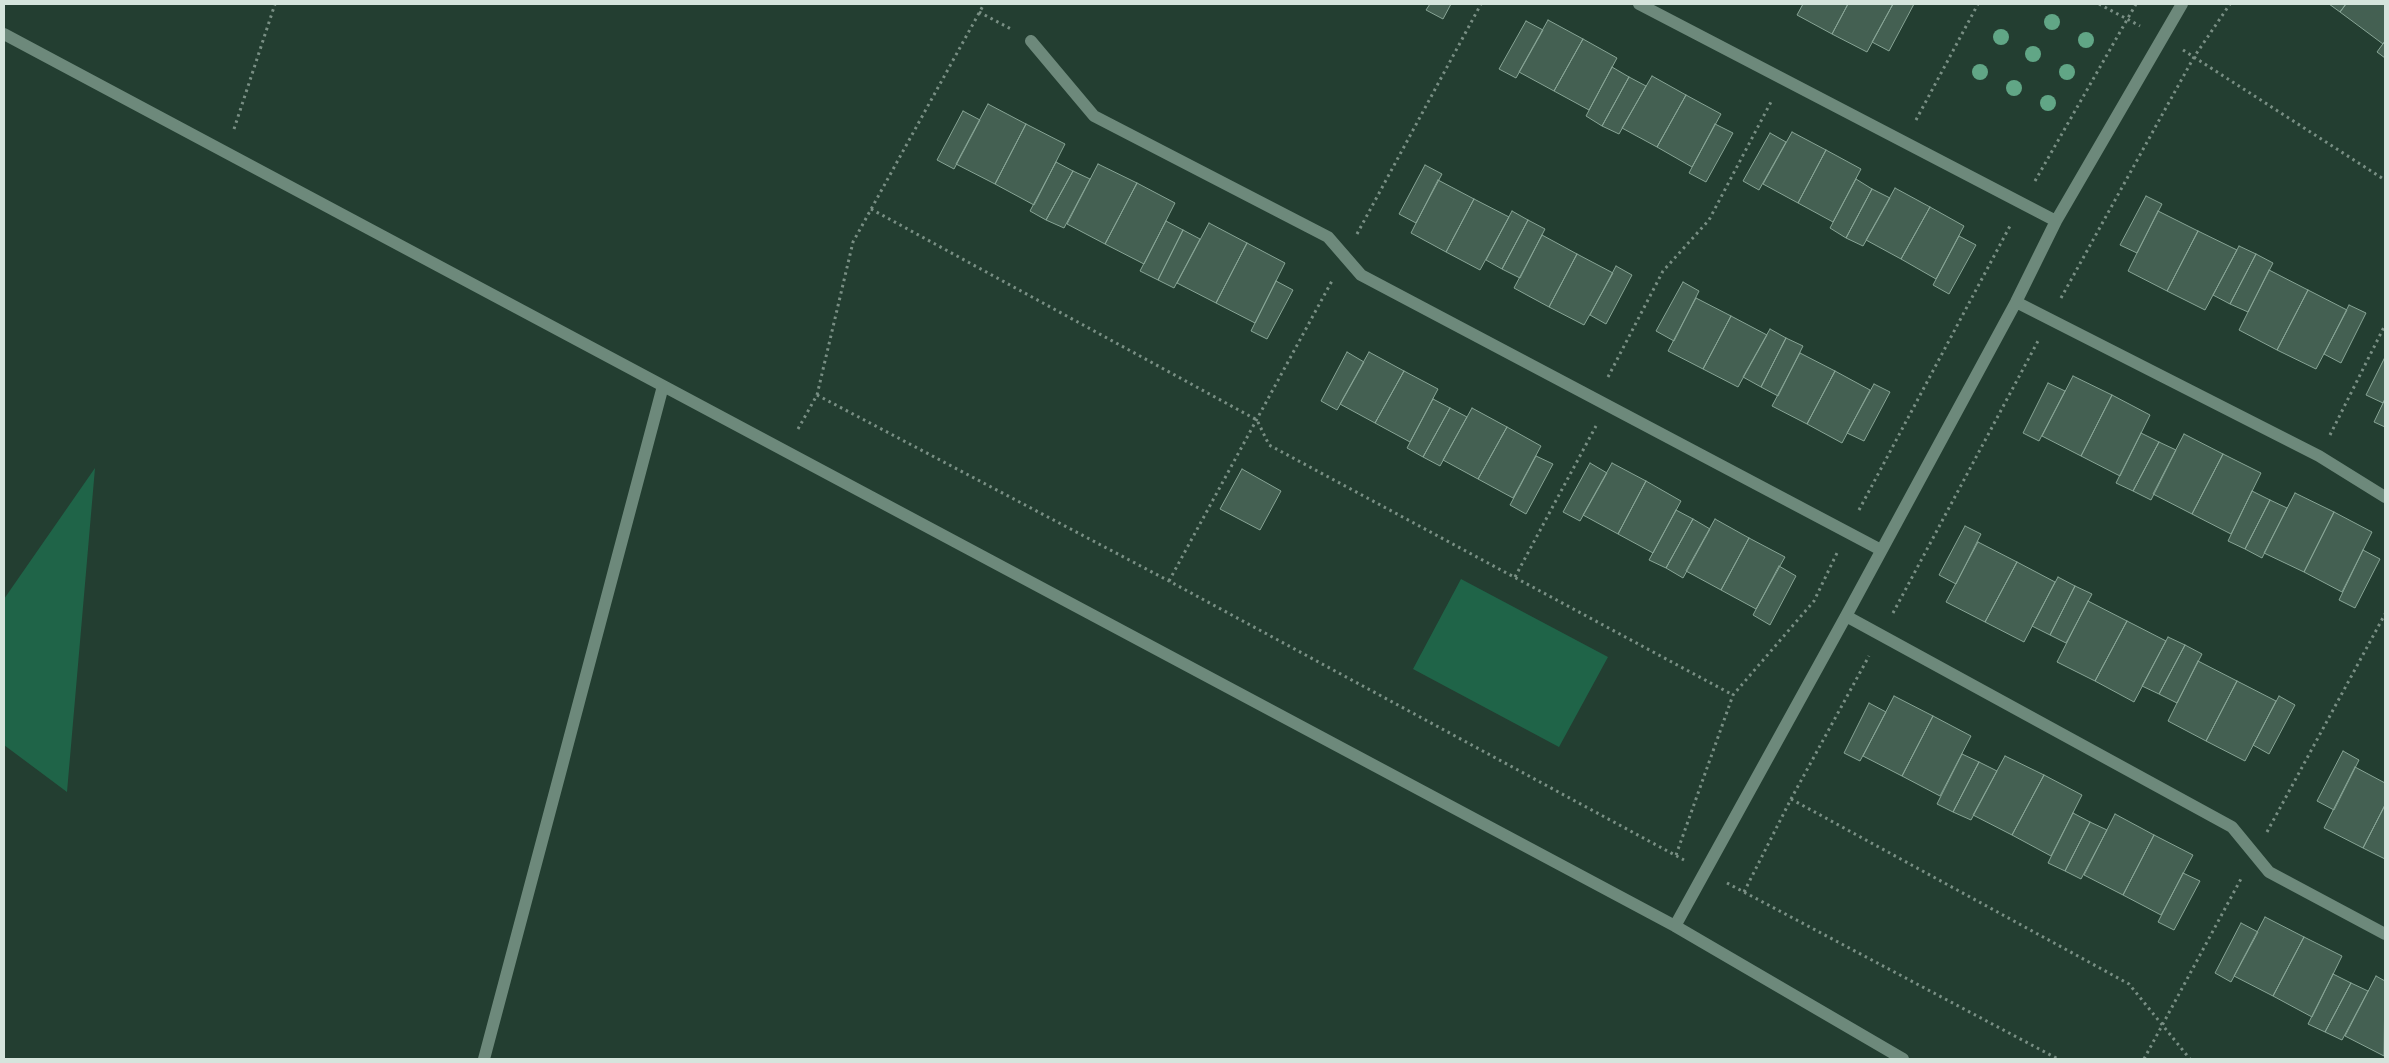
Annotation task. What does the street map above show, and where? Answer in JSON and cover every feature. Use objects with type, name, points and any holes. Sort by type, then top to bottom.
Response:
[{"type":"street","points":[[1639,4],[2056,222]]},
{"type":"street","points":[[1675,926],[2016,302],[2056,222],[2160,38],[2182,4]]},
{"type":"street","points":[[4,34],[1675,926],[1903,1059]]},
{"type":"street","points":[[1031,41],[1094,116],[1328,237],[1361,275],[1881,550]]},
{"type":"street","points":[[2016,302],[2319,456],[2385,497]]},
{"type":"street","points":[[484,1059],[663,386]]},
{"type":"street","points":[[1846,616],[2232,827],[2269,872],[2385,934]]},
{"type":"path","points":[[226,153],[275,4]]},
{"type":"path","points":[[785,451],[816,395],[853,242],[984,4]]},
{"type":"path","points":[[1169,581],[1482,4]]},
{"type":"path","points":[[1905,142],[1978,4]]},
{"type":"path","points":[[2099,4],[2194,57],[2385,180]]},
{"type":"path","points":[[1676,855],[1733,695],[1814,601],[1848,532],[2022,204],[2136,4]]},
{"type":"path","points":[[1744,892],[1791,799],[2050,319],[2194,57],[2230,4]]},
{"type":"path","points":[[980,12],[1031,41]]},
{"type":"path","points":[[1514,577],[1602,403],[1663,270],[1709,220],[1783,79]]},
{"type":"path","points":[[871,209],[1257,420],[1268,445],[1733,695]]},
{"type":"path","points":[[2319,456],[2385,325]]},
{"type":"path","points":[[816,395],[1169,581],[1744,892],[2058,1059]]},
{"type":"path","points":[[1791,799],[2129,984],[2190,1059]]},
{"type":"green space","points":[[95,468],[67,792],[4,745],[4,599]]},
{"type":"green space","points":[[1461,579],[1608,657],[1559,747],[1413,669]]},
{"type":"building","points":[[1430,4],[1451,4],[1443,19],[1426,10]]},
{"type":"building","points":[[1803,4],[1848,4],[1832,34],[1797,15]]},
{"type":"building","points":[[1848,4],[1893,4],[1867,52],[1832,34]]},
{"type":"building","points":[[1893,4],[1914,4],[1889,51],[1872,42]]},
{"type":"building","points":[[2329,4],[2346,4],[2340,12]]},
{"type":"building","points":[[2346,4],[2385,4],[2385,41],[2383,44],[2340,12]]},
{"type":"building","points":[[1548,20],[1583,39],[1554,91],[1519,72]]},
{"type":"building","points":[[1526,21],[1543,30],[1516,78],[1499,69]]},
{"type":"building","points":[[1583,39],[1617,58],[1589,110],[1554,91]]},
{"type":"building","points":[[2385,41],[2385,58],[2377,52]]},
{"type":"building","points":[[1612,67],[1629,77],[1602,126],[1586,116]]},
{"type":"building","points":[[1652,76],[1686,95],[1657,147],[1622,128]]},
{"type":"building","points":[[1629,77],[1646,86],[1619,134],[1602,126]]},
{"type":"building","points":[[1686,95],[1721,114],[1692,167],[1657,147]]},
{"type":"building","points":[[988,104],[1026,124],[995,184],[956,164]]},
{"type":"building","points":[[963,111],[980,120],[954,169],[937,160]]},
{"type":"building","points":[[1026,124],[1065,144],[1034,205],[995,184]]},
{"type":"building","points":[[1715,124],[1733,133],[1706,182],[1689,173]]},
{"type":"building","points":[[1792,132],[1826,150],[1798,203],[1763,184]]},
{"type":"building","points":[[1770,133],[1786,142],[1759,190],[1743,181]]},
{"type":"building","points":[[1826,150],[1861,169],[1833,222],[1798,203]]},
{"type":"building","points":[[1056,162],[1073,171],[1046,220],[1030,211]]},
{"type":"building","points":[[1098,164],[1137,183],[1105,244],[1067,224]]},
{"type":"building","points":[[1425,165],[1442,174],[1416,223],[1399,214]]},
{"type":"building","points":[[1073,171],[1090,179],[1064,228],[1046,220]]},
{"type":"building","points":[[1856,179],[1872,189],[1846,238],[1830,228]]},
{"type":"building","points":[[1438,180],[1474,199],[1446,252],[1411,233]]},
{"type":"building","points":[[1137,183],[1175,203],[1144,264],[1105,244]]},
{"type":"building","points":[[1895,188],[1930,207],[1901,259],[1866,240]]},
{"type":"building","points":[[1872,189],[1890,198],[1863,246],[1846,238]]},
{"type":"building","points":[[2146,196],[2162,204],[2137,253],[2120,245]]},
{"type":"building","points":[[1474,199],[1509,217],[1480,270],[1446,252]]},
{"type":"building","points":[[1930,207],[1964,226],[1936,279],[1901,259]]},
{"type":"building","points":[[1512,211],[1528,220],[1502,269],[1486,260]]},
{"type":"building","points":[[2158,211],[2198,231],[2167,291],[2128,271]]},
{"type":"building","points":[[1528,220],[1545,229],[1520,278],[1502,269]]},
{"type":"building","points":[[1166,221],[1183,230],[1158,280],[1140,271]]},
{"type":"building","points":[[1209,223],[1247,243],[1216,303],[1177,283]]},
{"type":"building","points":[[1183,230],[1200,239],[1174,288],[1158,280]]},
{"type":"building","points":[[2198,231],[2237,250],[2205,310],[2167,291]]},
{"type":"building","points":[[1542,235],[1577,254],[1549,307],[1514,288]]},
{"type":"building","points":[[1959,236],[1976,245],[1949,294],[1933,285]]},
{"type":"building","points":[[1247,243],[1285,263],[1255,323],[1216,303]]},
{"type":"building","points":[[2239,246],[2256,254],[2230,304],[2213,295]]},
{"type":"building","points":[[1577,254],[1613,273],[1584,325],[1549,307]]},
{"type":"building","points":[[2256,254],[2273,263],[2248,312],[2230,304]]},
{"type":"building","points":[[1616,266],[1632,275],[1606,324],[1590,315]]},
{"type":"building","points":[[2269,270],[2308,290],[2277,350],[2239,330]]},
{"type":"building","points":[[1276,281],[1293,290],[1267,339],[1251,331]]},
{"type":"building","points":[[1683,282],[1699,291],[1674,341],[1656,331]]},
{"type":"building","points":[[2308,290],[2347,310],[2316,369],[2277,350]]},
{"type":"building","points":[[1696,298],[1731,316],[1703,369],[1668,351]]},
{"type":"building","points":[[2349,305],[2366,313],[2341,363],[2324,354]]},
{"type":"building","points":[[1731,316],[1767,335],[1738,387],[1703,369]]},
{"type":"building","points":[[1770,329],[1786,338],[1761,387],[1743,377]]},
{"type":"building","points":[[1786,338],[1803,346],[1778,396],[1761,387]]},
{"type":"building","points":[[1347,352],[1364,362],[1337,410],[1321,401]]},
{"type":"building","points":[[1369,352],[1404,371],[1375,423],[1340,404]]},
{"type":"building","points":[[1800,353],[1835,371],[1807,424],[1772,406]]},
{"type":"building","points":[[2385,357],[2385,399],[2383,403],[2366,395]]},
{"type":"building","points":[[1404,371],[1438,389],[1410,442],[1375,423]]},
{"type":"building","points":[[1835,371],[1870,390],[1842,443],[1807,424]]},
{"type":"building","points":[[2073,376],[2112,395],[2081,456],[2042,436]]},
{"type":"building","points":[[2048,383],[2065,391],[2039,441],[2023,433]]},
{"type":"building","points":[[1874,384],[1890,392],[1864,441],[1847,433]]},
{"type":"building","points":[[2112,395],[2150,415],[2120,476],[2081,456]]},
{"type":"building","points":[[1433,399],[1450,408],[1423,457],[1407,448]]},
{"type":"building","points":[[2385,399],[2385,427],[2374,422]]},
{"type":"building","points":[[1450,408],[1467,417],[1440,466],[1423,457]]},
{"type":"building","points":[[1472,408],[1507,427],[1478,479],[1443,460]]},
{"type":"building","points":[[1507,427],[1541,446],[1513,498],[1478,479]]},
{"type":"building","points":[[2141,433],[2159,442],[2133,491],[2116,483]]},
{"type":"building","points":[[2184,434],[2223,454],[2192,514],[2153,494]]},
{"type":"building","points":[[2159,442],[2176,450],[2151,500],[2133,491]]},
{"type":"building","points":[[2223,454],[2261,473],[2231,534],[2192,514]]},
{"type":"building","points":[[1536,456],[1553,464],[1526,514],[1510,505]]},
{"type":"building","points":[[1590,463],[1607,473],[1580,521],[1563,512]]},
{"type":"building","points":[[1612,463],[1646,481],[1618,534],[1583,515]]},
{"type":"building","points":[[1242,469],[1281,491],[1260,530],[1220,509]]},
{"type":"building","points":[[1646,481],[1681,501],[1653,553],[1618,534]]},
{"type":"building","points":[[2252,491],[2270,500],[2245,549],[2228,541]]},
{"type":"building","points":[[2295,493],[2334,512],[2304,572],[2264,553]]},
{"type":"building","points":[[2270,500],[2287,508],[2262,558],[2245,549]]},
{"type":"building","points":[[1676,510],[1693,519],[1666,568],[1649,560]]},
{"type":"building","points":[[2334,512],[2372,532],[2342,592],[2304,572]]},
{"type":"building","points":[[1693,519],[1710,529],[1683,578],[1666,568]]},
{"type":"building","points":[[1715,519],[1749,538],[1721,590],[1686,571]]},
{"type":"building","points":[[1965,526],[1981,534],[1956,584],[1939,575]]},
{"type":"building","points":[[1749,538],[1785,557],[1756,609],[1721,590]]},
{"type":"building","points":[[1978,542],[2017,562],[1985,622],[1946,602]]},
{"type":"building","points":[[2363,550],[2380,559],[2355,608],[2339,600]]},
{"type":"building","points":[[2017,562],[2055,582],[2024,642],[1985,622]]},
{"type":"building","points":[[1779,566],[1796,576],[1770,625],[1753,615]]},
{"type":"building","points":[[2058,577],[2075,586],[2050,635],[2032,626]]},
{"type":"building","points":[[2075,586],[2092,594],[2066,643],[2050,635]]},
{"type":"building","points":[[2088,601],[2127,621],[2095,681],[2057,662]]},
{"type":"building","points":[[2127,621],[2166,641],[2134,702],[2095,681]]},
{"type":"building","points":[[2168,637],[2185,645],[2159,694],[2142,686]]},
{"type":"building","points":[[2185,645],[2202,654],[2177,703],[2159,694]]},
{"type":"building","points":[[2198,661],[2237,681],[2206,741],[2168,721]]},
{"type":"building","points":[[2237,681],[2276,701],[2245,761],[2206,741]]},
{"type":"building","points":[[1894,696],[1933,716],[1902,776],[1863,756]]},
{"type":"building","points":[[2279,696],[2295,705],[2269,754],[2253,745]]},
{"type":"building","points":[[1869,703],[1886,712],[1860,761],[1844,753]]},
{"type":"building","points":[[1933,716],[1971,736],[1940,796],[1902,776]]},
{"type":"building","points":[[2343,751],[2359,760],[2334,810],[2317,801]]},
{"type":"building","points":[[1962,754],[1979,762],[1953,812],[1937,804]]},
{"type":"building","points":[[2005,756],[2044,775],[2012,835],[1973,815]]},
{"type":"building","points":[[1979,762],[1997,771],[1971,820],[1953,812]]},
{"type":"building","points":[[2355,767],[2385,783],[2385,805],[2363,848],[2324,828]]},
{"type":"building","points":[[2044,775],[2082,795],[2051,856],[2012,835]]},
{"type":"building","points":[[2385,805],[2385,859],[2363,848]]},
{"type":"building","points":[[2073,813],[2090,822],[2065,871],[2048,863]]},
{"type":"building","points":[[2115,814],[2154,835],[2123,895],[2084,875]]},
{"type":"building","points":[[2090,822],[2107,830],[2081,879],[2065,871]]},
{"type":"building","points":[[2154,835],[2193,855],[2161,915],[2123,895]]},
{"type":"building","points":[[2183,873],[2200,881],[2174,930],[2158,922]]},
{"type":"building","points":[[2265,917],[2304,937],[2273,996],[2234,976]]},
{"type":"building","points":[[2241,923],[2258,932],[2231,982],[2215,973]]},
{"type":"building","points":[[2304,937],[2342,956],[2312,1017],[2273,996]]},
{"type":"building","points":[[2333,974],[2351,983],[2325,1032],[2308,1024]]},
{"type":"building","points":[[2376,976],[2385,981],[2384,1056],[2345,1036]]},
{"type":"building","points":[[2351,983],[2368,991],[2342,1040],[2325,1032]]}]
